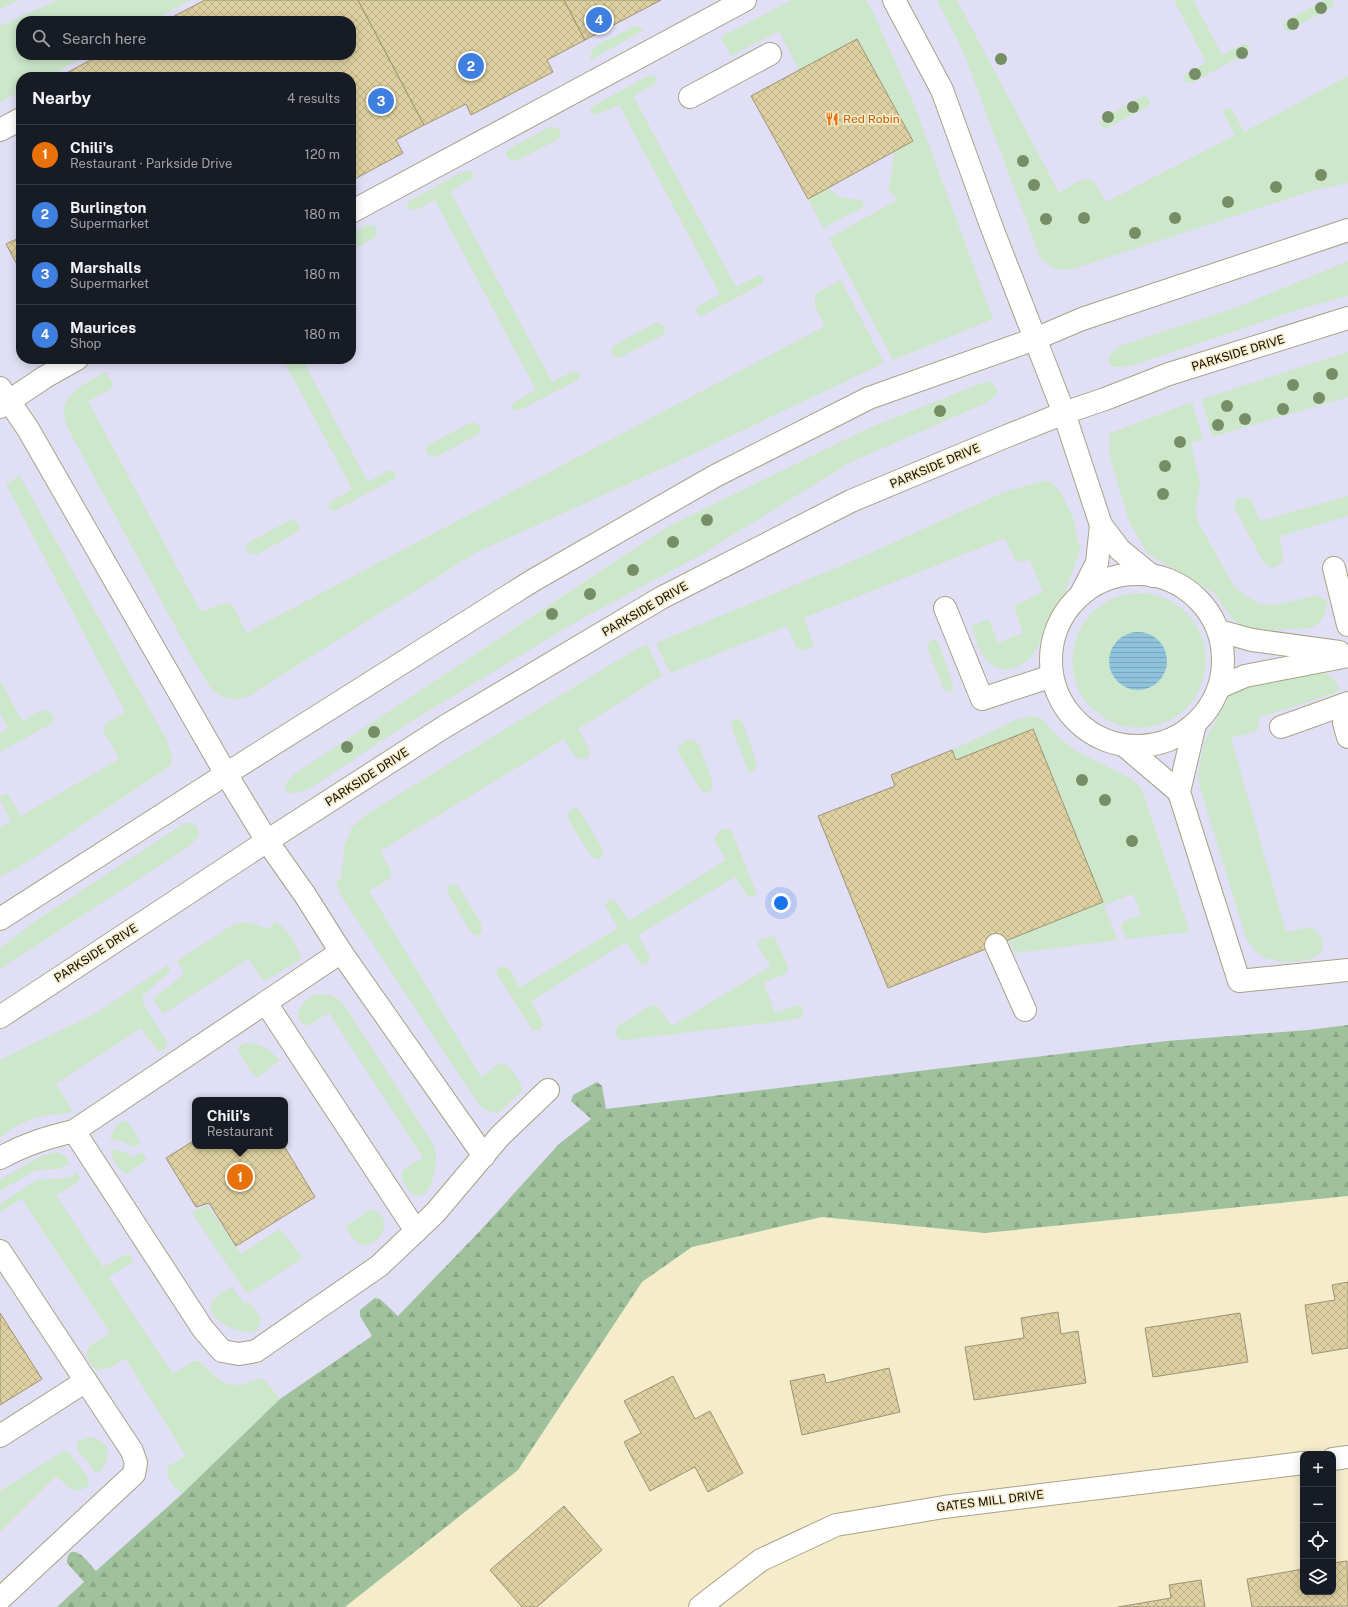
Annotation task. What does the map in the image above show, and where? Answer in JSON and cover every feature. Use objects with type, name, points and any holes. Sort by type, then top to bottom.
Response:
[{"type":"street","points":[[356,209],[745,0]]},
{"type":"street","points":[[894,0],[942,90],[992,228],[1064,413],[1101,524],[1120,550],[1152,576]]},
{"type":"street","points":[[690,97],[770,54]]},
{"type":"street","points":[[0,130],[16,122]]},
{"type":"street","points":[[0,919],[532,581],[715,476],[869,398],[1035,339],[1082,319],[1348,230]]},
{"type":"street","name":"PARKSIDE DRIVE","points":[[0,1016],[444,727],[661,598],[851,502],[1064,413],[1169,374],[1348,318]]},
{"type":"street","points":[[68,364],[3,398],[28,429],[226,774],[267,841],[305,895],[341,952],[484,1156]]},
{"type":"street","points":[[1081,594],[1106,579],[1133,574],[1152,576],[1160,577],[1186,589],[1206,608],[1219,631],[1224,659],[1220,687],[1206,712],[1186,732],[1160,744],[1130,747],[1125,746],[1102,740],[1078,724],[1060,701],[1052,676],[1051,644],[1062,617],[1081,594],[1097,563],[1101,524]]},
{"type":"street","points":[[1334,568],[1348,625]]},
{"type":"street","points":[[945,608],[982,699],[1052,676]]},
{"type":"street","points":[[1219,631],[1252,640],[1348,655]]},
{"type":"street","points":[[1220,687],[1245,676],[1348,655]]},
{"type":"street","points":[[1281,727],[1348,703]]},
{"type":"street","points":[[1348,719],[1344,723],[1348,737]]},
{"type":"street","points":[[1194,724],[1180,792],[1239,981],[1348,970]]},
{"type":"street","points":[[1125,746],[1180,792]]},
{"type":"street","points":[[996,945],[1024,1010]]},
{"type":"street","points":[[0,1158],[23,1146],[74,1131],[341,952]]},
{"type":"street","points":[[266,1003],[416,1231]]},
{"type":"street","points":[[74,1131],[203,1329],[222,1351],[239,1354],[256,1351],[379,1266],[435,1213],[500,1136],[548,1090]]},
{"type":"street","points":[[0,1251],[132,1451],[136,1463],[134,1474],[0,1599]]},
{"type":"street","points":[[0,1436],[86,1381]]},
{"type":"street","points":[[1336,1459],[1348,1457]]},
{"type":"street","name":"GATES MILL DRIVE","points":[[700,1607],[761,1560],[836,1525],[944,1507],[1300,1463]]},
{"type":"shaded area","points":[[0,0],[1348,0],[1348,1116],[647,1197],[149,1607],[0,1607]]},
{"type":"green space","points":[[0,0],[19,0],[0,9]]},
{"type":"green space","points":[[58,0],[191,0],[161,16],[22,16]]},
{"type":"green space","points":[[792,0],[866,0],[873,12],[915,107],[993,319],[893,360],[829,238],[897,200],[888,189],[894,151],[913,141],[857,39],[799,70],[779,31],[731,56],[721,37]]},
{"type":"green space","points":[[937,0],[957,0],[1059,193],[1071,185],[1086,179],[1096,184],[1106,202],[1235,135],[1224,114],[1224,109],[1231,108],[1244,132],[1348,76],[1348,183],[1311,191],[1073,269],[1063,270],[1055,268],[1047,264],[1040,257],[963,51]]},
{"type":"green space","points":[[1174,0],[1193,0],[1222,55],[1244,44],[1249,46],[1249,51],[1194,82],[1186,83],[1184,77],[1185,74],[1206,62]]},
{"type":"green space","points":[[1324,0],[1332,0],[1334,6],[1289,31],[1285,30],[1283,24],[1285,21]]},
{"type":"green space","points":[[16,19],[16,60],[79,60],[57,72],[16,72],[16,94],[0,102],[0,26]]},
{"type":"green space","points":[[638,26],[644,30],[589,61],[593,49],[598,45],[633,27]]},
{"type":"green space","points":[[651,75],[657,78],[655,84],[633,96],[736,287],[760,275],[764,279],[762,284],[702,316],[699,316],[696,311],[697,307],[720,294],[619,105],[595,115],[590,111],[595,105]]},
{"type":"green space","points":[[1146,96],[1150,101],[1148,107],[1105,129],[1099,124],[1101,119],[1141,97]]},
{"type":"green space","points":[[550,127],[556,127],[560,131],[560,136],[557,140],[518,160],[512,161],[507,157],[506,153],[508,149]]},
{"type":"green space","points":[[468,170],[473,173],[474,176],[472,179],[450,191],[552,382],[573,371],[579,372],[580,374],[578,380],[518,411],[513,409],[512,406],[514,402],[536,390],[435,200],[416,210],[411,210],[407,206],[407,203],[411,200]]},
{"type":"green space","points":[[828,187],[839,197],[864,201],[862,208],[823,228],[808,199]]},
{"type":"green space","points":[[367,225],[375,226],[377,234],[374,238],[356,247],[356,231]]},
{"type":"green space","points":[[1348,261],[1348,296],[1300,309],[1131,366],[1114,367],[1109,365],[1110,355],[1122,345],[1238,307]]},
{"type":"green space","points":[[840,280],[884,363],[672,464],[475,553],[249,696],[235,700],[220,696],[212,690],[189,652],[66,425],[64,417],[66,402],[70,396],[80,386],[106,372],[113,384],[111,389],[88,401],[201,612],[228,603],[234,607],[246,633],[825,326],[815,306],[815,294]]},
{"type":"green space","points":[[655,323],[662,324],[664,327],[665,331],[662,336],[621,357],[617,358],[612,355],[611,349],[613,346]]},
{"type":"green space","points":[[1348,352],[1348,397],[1212,437],[1202,399]]},
{"type":"green space","points":[[286,364],[305,364],[368,482],[389,470],[395,471],[396,477],[394,479],[335,511],[329,509],[328,506],[330,502],[352,489]]},
{"type":"green space","points":[[990,381],[997,389],[997,395],[986,403],[851,462],[697,557],[574,623],[407,724],[309,789],[292,794],[285,790],[284,786],[293,775],[667,527],[869,428]]},
{"type":"green space","points":[[1192,402],[1203,439],[1191,443],[1200,485],[1196,508],[1198,522],[1235,588],[1259,604],[1278,605],[1317,595],[1324,599],[1327,603],[1324,616],[1318,624],[1311,628],[1264,631],[1242,626],[1233,619],[1214,593],[1147,553],[1129,521],[1109,454],[1110,433]]},
{"type":"green space","points":[[474,422],[478,424],[480,429],[477,435],[438,456],[432,457],[427,453],[426,449],[428,445]]},
{"type":"green space","points":[[20,476],[166,739],[172,756],[171,765],[32,859],[0,877],[0,828],[11,821],[0,797],[5,794],[8,795],[21,816],[119,759],[103,730],[105,724],[125,712],[6,484]]},
{"type":"green space","points":[[1048,480],[1061,493],[1073,517],[1080,550],[1065,593],[1048,620],[1037,649],[1029,659],[1018,667],[1004,670],[993,666],[982,655],[971,626],[989,619],[998,643],[1023,633],[1014,607],[1017,604],[1043,592],[1030,560],[1020,562],[1015,560],[1005,538],[804,618],[814,645],[806,650],[797,649],[787,626],[670,673],[656,643],[864,556],[1004,492]]},
{"type":"green space","points":[[1348,496],[1348,516],[1280,536],[1283,560],[1277,567],[1274,568],[1269,567],[1264,563],[1235,509],[1235,502],[1238,498],[1250,498],[1260,521]]},
{"type":"green space","points":[[290,520],[296,520],[300,528],[296,533],[256,555],[247,552],[246,546],[248,543]]},
{"type":"green space","points":[[1141,593],[1164,598],[1177,605],[1188,615],[1197,626],[1202,638],[1205,652],[1205,666],[1203,680],[1197,694],[1181,713],[1158,725],[1132,727],[1120,725],[1108,720],[1097,713],[1084,700],[1076,683],[1073,670],[1073,656],[1079,631],[1085,620],[1094,611],[1104,603],[1117,597]],"holes":[[[1121,637],[1167,667],[1158,681],[1147,689],[1141,690],[1126,687],[1118,683],[1111,651],[1115,643]]]},
{"type":"green space","points":[[935,639],[939,644],[953,685],[953,690],[949,692],[943,688],[928,650],[928,644],[931,640]]},
{"type":"green space","points":[[647,644],[662,676],[578,729],[589,749],[590,754],[588,757],[575,757],[564,739],[380,851],[391,870],[391,876],[388,880],[369,891],[481,1077],[498,1065],[505,1064],[514,1073],[523,1090],[500,1112],[491,1112],[479,1105],[340,894],[336,881],[341,878],[344,847],[352,827],[367,814],[628,654]]},
{"type":"green space","points":[[1324,673],[1334,679],[1340,690],[1332,694],[1258,718],[1259,726],[1257,731],[1231,738],[1286,932],[1312,927],[1319,934],[1323,946],[1322,950],[1315,957],[1302,961],[1287,962],[1272,960],[1258,954],[1246,938],[1201,791],[1198,774],[1204,743],[1235,685]]},
{"type":"green space","points":[[0,680],[22,721],[42,710],[51,712],[54,720],[51,724],[0,752],[0,733],[8,728],[0,713]]},
{"type":"green space","points":[[1031,716],[1041,718],[1057,736],[1076,751],[1132,779],[1142,790],[1190,932],[1126,939],[1121,926],[1124,921],[1141,915],[1133,894],[1104,905],[1118,940],[1015,953],[1009,940],[1103,901],[1033,729],[956,760],[952,750],[1018,719]]},
{"type":"green space","points":[[735,719],[738,719],[743,723],[757,764],[756,769],[752,772],[750,772],[747,768],[732,728],[731,723]]},
{"type":"green space","points":[[688,739],[694,740],[698,743],[712,781],[712,789],[707,793],[700,789],[678,752],[678,747]]},
{"type":"green space","points":[[576,808],[580,811],[602,848],[603,855],[599,860],[591,856],[568,819],[568,813],[570,810]]},
{"type":"green space","points":[[185,823],[193,823],[198,828],[199,835],[191,845],[0,969],[0,948],[40,918]]},
{"type":"green space","points":[[727,828],[732,832],[756,891],[756,896],[748,897],[735,877],[638,935],[649,955],[650,960],[645,965],[639,962],[626,942],[531,1001],[543,1023],[540,1030],[532,1030],[497,974],[496,972],[499,967],[506,967],[511,971],[519,988],[618,928],[605,906],[608,900],[615,900],[629,921],[726,860],[714,839],[719,831]]},
{"type":"green space","points":[[452,884],[458,886],[481,923],[482,931],[478,936],[470,931],[448,894],[447,887]]},
{"type":"green space","points":[[276,921],[288,933],[297,946],[301,957],[296,963],[264,981],[248,959],[163,1014],[153,999],[183,975],[183,971],[177,961],[234,924],[251,923],[268,929]]},
{"type":"green space","points":[[771,936],[775,938],[788,967],[787,973],[764,983],[775,1013],[798,1005],[802,1007],[802,1017],[792,1020],[624,1040],[619,1039],[615,1033],[618,1026],[652,1005],[657,1006],[672,1026],[771,966],[757,944],[761,939]]},
{"type":"green space","points":[[168,965],[170,969],[168,973],[143,995],[143,1003],[167,1042],[166,1049],[160,1051],[156,1049],[141,1028],[56,1084],[73,1112],[38,1117],[16,1126],[0,1138],[0,1060],[98,1012]]},
{"type":"green space","points":[[315,994],[333,996],[346,1008],[432,1142],[436,1155],[435,1167],[430,1187],[423,1195],[418,1196],[412,1193],[402,1179],[401,1175],[406,1168],[423,1158],[329,1013],[307,1026],[298,1018],[299,1009]]},
{"type":"green space","points":[[1348,1025],[1348,1196],[985,1233],[822,1217],[692,1247],[642,1282],[518,1470],[345,1607],[57,1607],[84,1582],[67,1563],[67,1557],[69,1554],[76,1552],[80,1554],[96,1571],[182,1494],[280,1399],[372,1336],[360,1316],[360,1310],[375,1298],[380,1299],[398,1316],[479,1232],[559,1144],[591,1119],[571,1101],[573,1095],[597,1082],[602,1086],[606,1109],[1167,1041],[1308,1030]]},
{"type":"green space","points":[[245,1043],[260,1045],[280,1060],[257,1078],[250,1071],[238,1050],[239,1046]]},
{"type":"green space","points":[[124,1121],[129,1123],[141,1143],[134,1147],[122,1141],[110,1139],[116,1126]]},
{"type":"green space","points":[[111,1149],[123,1151],[133,1157],[142,1152],[147,1160],[127,1173],[123,1172],[116,1164]]},
{"type":"green space","points":[[56,1152],[64,1155],[70,1164],[58,1169],[36,1170],[0,1191],[0,1180],[39,1157]]},
{"type":"green space","points":[[77,1172],[80,1179],[77,1183],[56,1195],[103,1267],[124,1255],[131,1255],[133,1258],[132,1263],[108,1277],[173,1374],[194,1361],[200,1361],[218,1379],[230,1384],[243,1384],[264,1379],[280,1399],[182,1494],[171,1482],[167,1471],[168,1466],[186,1456],[125,1358],[110,1368],[98,1370],[92,1366],[88,1360],[87,1353],[90,1346],[110,1333],[22,1199],[0,1212],[0,1204],[37,1180],[68,1178]]},
{"type":"green space","points":[[207,1205],[241,1254],[280,1229],[303,1258],[247,1294],[192,1213]]},
{"type":"green space","points":[[372,1209],[380,1214],[384,1221],[384,1228],[382,1234],[377,1240],[371,1244],[364,1245],[354,1240],[346,1226]]},
{"type":"green space","points":[[232,1287],[245,1304],[249,1302],[261,1318],[258,1330],[252,1332],[235,1329],[226,1325],[213,1315],[211,1308],[213,1300]]},
{"type":"green space","points":[[90,1437],[97,1439],[106,1446],[108,1455],[100,1472],[95,1472],[77,1449],[78,1441]]},
{"type":"green space","points":[[67,1451],[87,1476],[89,1484],[85,1488],[76,1490],[72,1489],[56,1476],[0,1532],[0,1491],[62,1452]]},
{"type":"water","points":[[1138,632],[1149,634],[1159,640],[1165,650],[1167,661],[1165,672],[1159,682],[1149,688],[1138,690],[1127,688],[1117,682],[1111,672],[1109,661],[1111,650],[1117,640],[1127,634]]},
{"type":"building","points":[[205,0],[358,0],[424,125],[396,140],[403,153],[356,178],[356,72],[68,72],[91,60],[356,60],[356,16],[175,16]]},
{"type":"building","points":[[358,0],[564,0],[585,40],[547,60],[553,72],[471,115],[466,104],[424,125]]},
{"type":"building","points":[[564,0],[661,0],[585,40]]},
{"type":"building","name":"Red Robin","points":[[857,39],[913,141],[808,199],[751,96]]},
{"type":"building","points":[[16,239],[16,263],[6,244]]},
{"type":"building","points":[[1033,729],[1103,902],[888,988],[818,816],[895,786],[891,775],[952,750],[956,760]]},
{"type":"building","points":[[192,1142],[192,1149],[286,1149],[315,1197],[236,1246],[209,1203],[196,1207],[166,1158]]},
{"type":"building","points":[[1348,1282],[1348,1348],[1312,1354],[1305,1305],[1335,1300],[1332,1285]]},
{"type":"building","points":[[1058,1312],[1061,1334],[1078,1331],[1086,1383],[974,1400],[965,1347],[1024,1338],[1021,1318]]},
{"type":"building","points":[[0,1313],[42,1379],[0,1405]]},
{"type":"building","points":[[1240,1313],[1248,1362],[1153,1377],[1145,1328]]},
{"type":"building","points":[[889,1368],[900,1412],[802,1435],[790,1381],[824,1374],[826,1383]]},
{"type":"building","points":[[673,1376],[695,1419],[710,1411],[743,1473],[708,1492],[695,1467],[650,1491],[624,1442],[641,1433],[624,1401]]},
{"type":"building","points":[[564,1506],[602,1550],[537,1607],[522,1607],[490,1570]]},
{"type":"building","points":[[1347,1561],[1348,1606],[1252,1607],[1247,1579],[1300,1570],[1300,1595],[1336,1595],[1336,1563]]},
{"type":"building","points":[[1201,1580],[1205,1607],[1118,1607],[1171,1598],[1169,1585]]},
{"type":"place","name":"Maurices","points":[[599,20]]},
{"type":"place","name":"Burlington","points":[[471,66]]},
{"type":"place","name":"Marshalls","points":[[381,101]]},
{"type":"place","name":"Red Robin","points":[[832,119]]},
{"type":"place","name":"Chili's","points":[[240,1177]]}]
